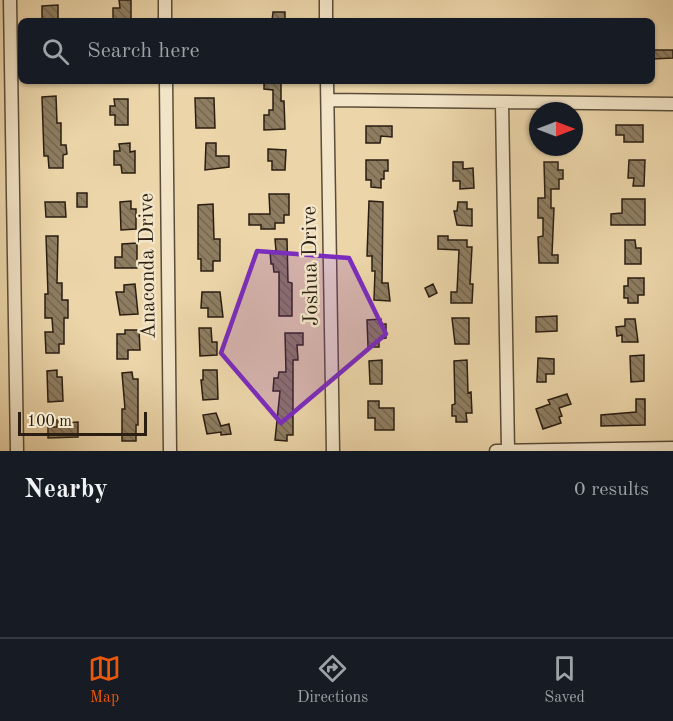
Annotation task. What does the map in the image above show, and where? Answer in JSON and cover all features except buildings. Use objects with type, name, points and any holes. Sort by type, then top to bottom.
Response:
[{"type":"street","points":[[10,0],[17,451]]},
{"type":"street","points":[[165,0],[165,18]]},
{"type":"street","points":[[326,0],[327,18]]},
{"type":"street","name":"Anaconda Drive","points":[[166,84],[170,451]]},
{"type":"street","name":"Joshua Drive","points":[[327,84],[333,451]]},
{"type":"street","points":[[328,100],[673,104]]},
{"type":"street","points":[[502,103],[508,450]]},
{"type":"street","points":[[496,451],[673,448]]},
{"type":"highlighted area","points":[[257,251],[349,258],[386,334],[281,423],[221,353]]}]
